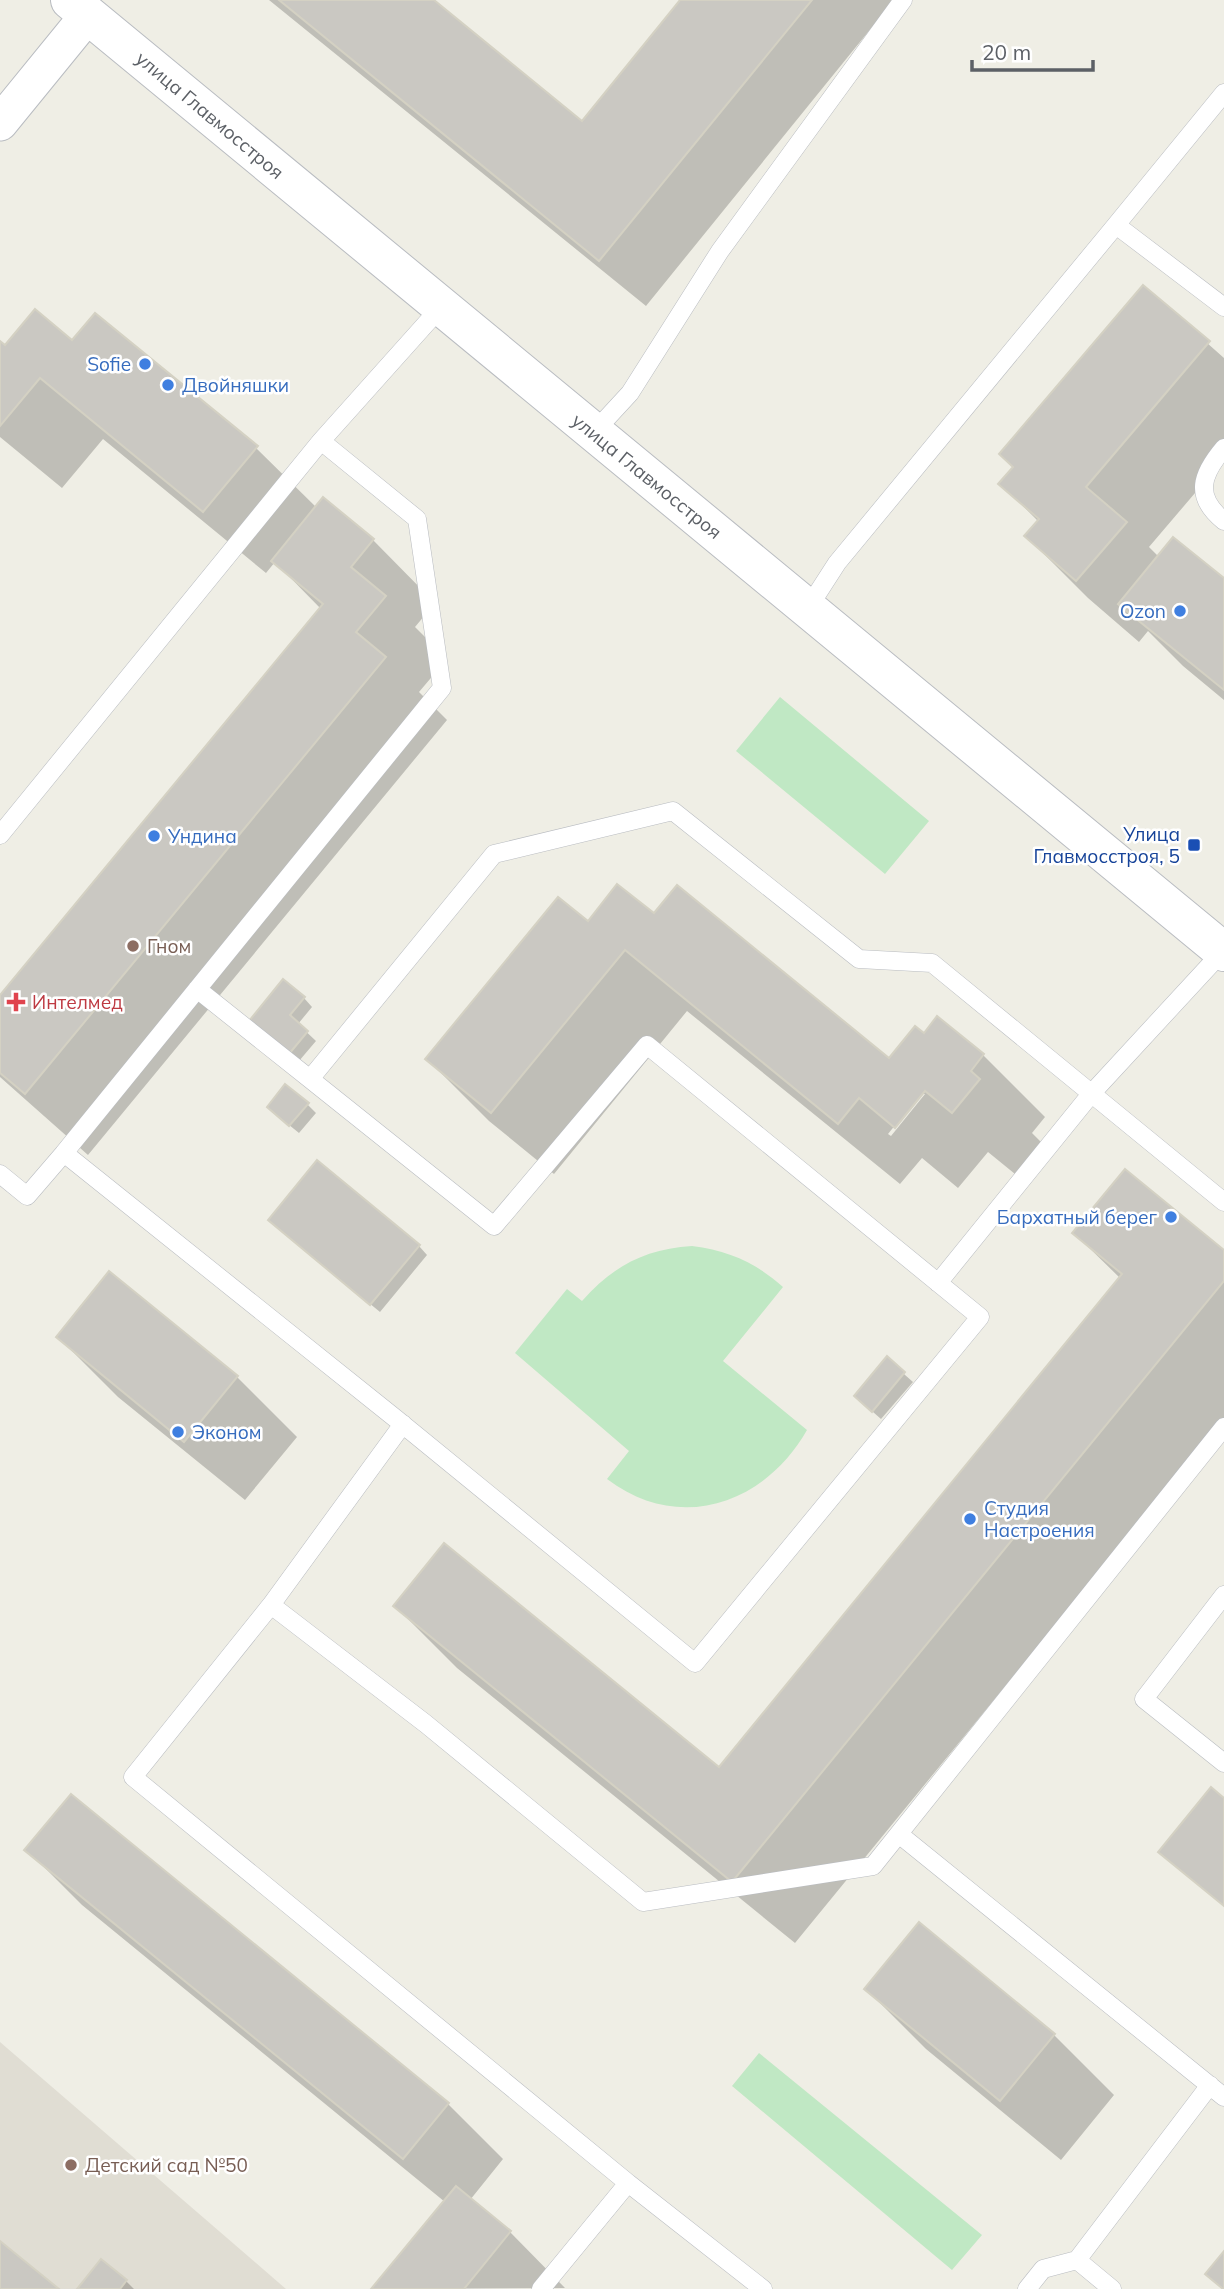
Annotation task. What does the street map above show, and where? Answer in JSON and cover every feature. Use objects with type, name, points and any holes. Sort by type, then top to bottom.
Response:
[{"type":"street","name":"улица Главмосстроя","points":[[79,7],[440,308],[1223,951]]},
{"type":"street","points":[[0,123],[79,7]]},
{"type":"lane","points":[[594,432],[630,393],[720,251],[903,0]]},
{"type":"lane","points":[[808,608],[837,564],[1224,93]]},
{"type":"lane","points":[[1116,225],[1224,307]]},
{"type":"lane","points":[[0,835],[321,441],[440,308]]},
{"type":"lane","points":[[0,1174],[27,1196],[442,688],[417,519],[321,441]]},
{"type":"lane","points":[[1224,448],[1206,470],[1203,492],[1215,514],[1224,521]]},
{"type":"lane","points":[[310,1079],[494,854],[673,811],[859,959],[932,963],[1224,1202]]},
{"type":"lane","points":[[938,1283],[1091,1094],[1223,951]]},
{"type":"lane","points":[[64,1153],[403,1424],[695,1663],[980,1317],[647,1045],[494,1226],[197,989]]},
{"type":"lane","points":[[403,1424],[271,1605],[134,1777],[628,2183],[762,2289]]},
{"type":"lane","points":[[271,1605],[426,1724],[642,1902],[873,1866],[1224,1427]]},
{"type":"lane","points":[[1224,1595],[1144,1699],[1224,1763]]},
{"type":"lane","points":[[900,1835],[1217,2091],[1077,2260],[1043,2269],[1027,2289]]},
{"type":"lane","points":[[541,2289],[628,2183]]},
{"type":"lane","points":[[1077,2260],[1112,2289]]},
{"type":"shaded area","name":"Детский сад №50","points":[[0,2042],[286,2289],[0,2289]]},
{"type":"green space","points":[[780,697],[929,821],[885,874],[736,751]]},
{"type":"green space","points":[[692,1246],[741,1259],[783,1287],[723,1361],[807,1430],[789,1456],[768,1477],[744,1493],[718,1503],[691,1507],[663,1505],[635,1496],[607,1479],[629,1451],[515,1353],[567,1289],[582,1301],[618,1269],[645,1255]]},
{"type":"green space","points":[[759,2053],[982,2235],[952,2270],[732,2086]]},
{"type":"building","points":[[279,0],[434,0],[582,121],[680,0],[812,0],[599,261]]},
{"type":"building","points":[[1143,285],[1210,341],[1086,487],[1127,522],[1076,581],[1024,536],[1039,519],[998,484],[1013,467],[999,454]]},
{"type":"building","points":[[35,309],[72,340],[95,313],[258,446],[203,512],[40,378],[0,426],[0,341],[5,345]]},
{"type":"building","points":[[323,497],[374,539],[351,567],[386,596],[356,632],[386,657],[25,1094],[0,1073],[0,995],[323,604],[271,561]]},
{"type":"building","points":[[1173,537],[1224,578],[1224,690],[1118,604]]},
{"type":"building","points":[[617,884],[654,913],[677,885],[889,1058],[915,1026],[924,1033],[937,1016],[984,1054],[971,1071],[980,1079],[952,1113],[925,1091],[895,1128],[859,1098],[838,1124],[625,950],[491,1113],[425,1059],[558,897],[588,921]]},
{"type":"building","points":[[283,979],[305,997],[290,1015],[308,1031],[289,1054],[249,1021]]},
{"type":"building","points":[[285,1084],[309,1103],[289,1126],[267,1107]]},
{"type":"building","points":[[317,1160],[420,1245],[370,1305],[268,1220]]},
{"type":"building","points":[[1125,1169],[1224,1250],[1224,1281],[732,1882],[393,1606],[444,1543],[719,1767],[1122,1274],[1072,1233]]},
{"type":"building","points":[[109,1271],[238,1376],[184,1442],[56,1337]]},
{"type":"building","points":[[887,1356],[905,1372],[872,1412],[854,1396]]},
{"type":"building","points":[[1211,1787],[1224,1798],[1224,1906],[1158,1852]]},
{"type":"building","points":[[71,1794],[449,2103],[403,2159],[24,1850]]},
{"type":"building","points":[[919,1922],[1055,2034],[1000,2101],[864,1989]]},
{"type":"building","points":[[456,2186],[511,2231],[464,2289],[371,2289]]},
{"type":"building","points":[[0,2241],[59,2289],[0,2289]]},
{"type":"building","points":[[1224,2251],[1224,2289],[1223,2289],[1205,2274]]},
{"type":"building","points":[[101,2259],[127,2280],[120,2289],[77,2289]]},
{"type":"place","name":"Sofie","points":[[145,364]]},
{"type":"place","name":"Двойняшки","points":[[168,385]]},
{"type":"place","name":"Ozon","points":[[1180,611]]},
{"type":"place","name":"Ундина","points":[[154,836]]},
{"type":"place","name":"Улица Главмосстроя, 5","points":[[1194,845]]},
{"type":"place","name":"Гном","points":[[133,946]]},
{"type":"place","name":"Интелмед","points":[[16,1002]]},
{"type":"place","name":"Бархатный берег","points":[[1171,1217]]},
{"type":"place","name":"Эконом","points":[[178,1432]]},
{"type":"place","name":"Студия Настроения","points":[[970,1519]]},
{"type":"place","name":"Детский сад №50","points":[[71,2165]]}]
